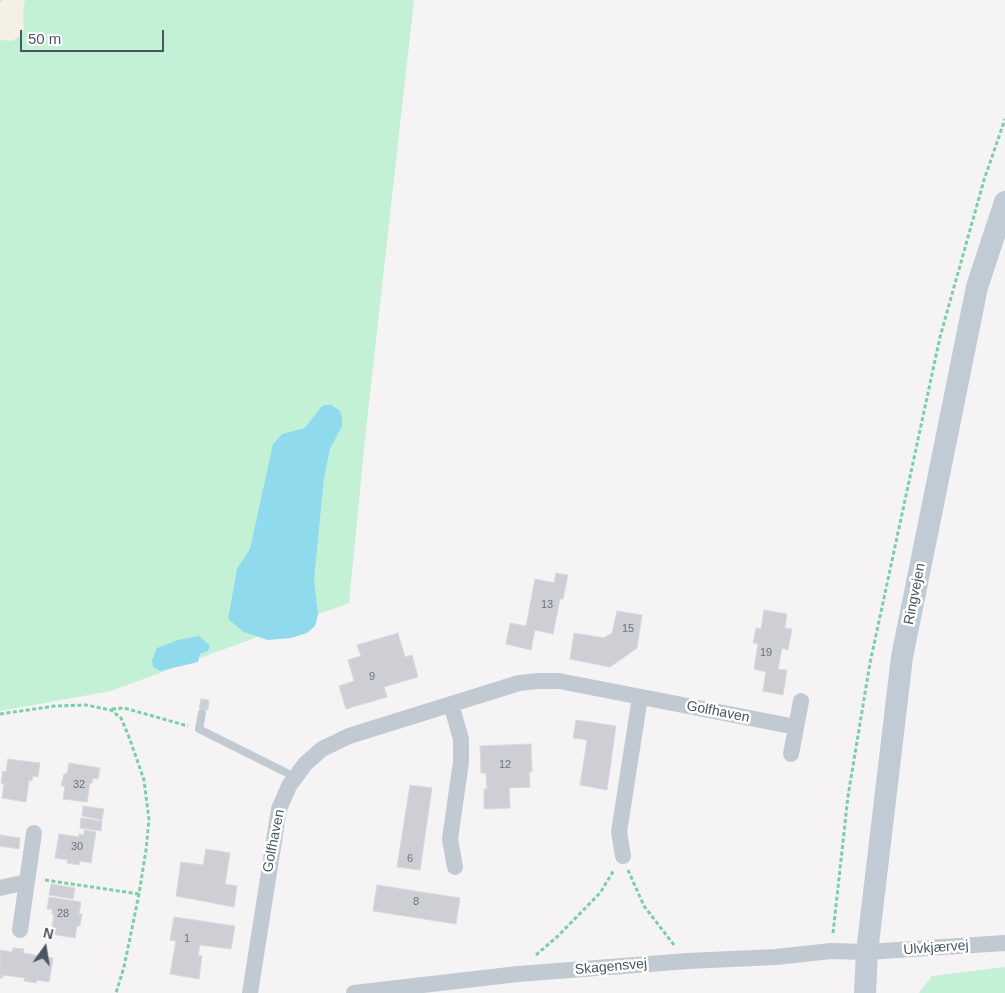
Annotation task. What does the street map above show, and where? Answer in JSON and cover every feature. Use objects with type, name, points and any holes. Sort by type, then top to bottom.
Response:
[{"type":"main road","name":"Ringvejen","points":[[865,993],[868,952],[902,658],[977,287],[1005,202]]},
{"type":"street","name":"Golfhaven","points":[[250,993],[279,809],[295,777],[305,764],[322,749],[349,736],[451,704],[519,683],[539,681],[559,682],[796,727]]},
{"type":"street","points":[[623,856],[619,832],[640,697]]},
{"type":"street","points":[[791,754],[802,702]]},
{"type":"street","points":[[451,704],[458,724],[461,747],[461,762],[450,838],[455,866]]},
{"type":"street","points":[[20,930],[34,833]]},
{"type":"street","points":[[0,888],[27,882]]},
{"type":"street","name":"Ulvkjærvej","points":[[868,952],[1005,943]]},
{"type":"street","name":"Skagensvej","points":[[354,993],[518,974],[688,961],[776,958],[831,951],[868,952]]},
{"type":"lane","points":[[202,712],[199,729],[295,777]]},
{"type":"path","points":[[831,951],[848,796],[872,653],[940,336],[984,180],[1005,119]]},
{"type":"path","points":[[0,714],[55,706],[86,705],[111,710],[124,708],[199,729]]},
{"type":"path","points":[[111,710],[120,718],[130,737],[144,780],[149,820],[138,894],[124,967],[116,993]]},
{"type":"path","points":[[623,856],[632,882],[644,906],[663,933],[688,961]]},
{"type":"path","points":[[518,974],[530,960],[558,936],[600,893],[623,856]]},
{"type":"path","points":[[27,882],[43,880],[138,894]]},
{"type":"green space","points":[[0,0],[414,0],[365,439],[349,603],[111,691],[0,711]]},
{"type":"green space","points":[[1005,967],[1005,993],[919,993],[932,976]]},
{"type":"sand","points":[[3,0],[25,0],[24,28],[20,36],[12,41],[0,40],[0,3]]},
{"type":"water","points":[[331,405],[340,411],[342,426],[330,449],[324,478],[314,580],[318,615],[315,626],[307,633],[291,638],[268,640],[244,632],[228,619],[237,569],[250,549],[273,444],[282,434],[305,428],[321,407]]},
{"type":"water","points":[[199,636],[210,646],[208,651],[200,654],[198,662],[160,671],[153,667],[152,660],[157,648],[178,640]]},
{"type":"building","points":[[556,573],[568,575],[563,599],[560,599],[553,634],[535,630],[531,650],[506,644],[510,623],[526,626],[535,579],[554,583]]},
{"type":"building","points":[[764,610],[787,614],[785,628],[792,629],[788,650],[782,648],[778,669],[787,670],[783,695],[763,691],[766,672],[754,669],[758,644],[753,643],[756,628],[761,629]]},
{"type":"building","points":[[617,611],[642,615],[637,648],[610,667],[570,659],[574,633],[604,638],[612,633]]},
{"type":"building","points":[[398,633],[405,657],[412,655],[418,677],[384,687],[387,697],[346,709],[339,686],[354,681],[348,660],[361,656],[357,645]]},
{"type":"building","points":[[201,699],[209,700],[208,710],[199,708]]},
{"type":"building","points":[[576,720],[616,726],[607,790],[580,785],[587,740],[573,738]]},
{"type":"building","points":[[531,744],[532,772],[529,772],[530,787],[509,788],[510,808],[484,809],[484,789],[487,789],[486,773],[481,773],[480,746]]},
{"type":"building","points":[[8,759],[40,763],[38,777],[33,776],[32,781],[29,780],[26,802],[2,798],[4,784],[1,783],[3,771],[6,772]]},
{"type":"building","points":[[69,763],[100,768],[98,779],[93,778],[92,783],[90,783],[87,802],[63,799],[65,786],[61,786],[64,774],[67,774]]},
{"type":"building","points":[[410,785],[432,788],[420,870],[397,867]]},
{"type":"building","points":[[83,806],[104,809],[102,820],[82,816]]},
{"type":"building","points":[[81,818],[102,821],[101,831],[80,828]]},
{"type":"building","points":[[84,830],[96,832],[91,863],[80,861],[79,865],[67,863],[68,860],[55,858],[59,834],[79,837],[79,834],[84,835]]},
{"type":"building","points":[[0,835],[20,838],[19,849],[0,846]]},
{"type":"building","points":[[206,849],[230,853],[225,884],[237,886],[234,907],[176,896],[181,862],[203,865]]},
{"type":"building","points":[[51,884],[75,888],[73,899],[49,895]]},
{"type":"building","points":[[377,885],[460,898],[456,924],[373,911]]},
{"type":"building","points":[[49,897],[81,902],[80,926],[77,926],[75,938],[51,934],[54,915],[52,914],[52,909],[47,909]]},
{"type":"building","points":[[174,917],[235,926],[231,949],[200,945],[198,955],[202,956],[199,979],[170,974],[176,941],[170,940]]},
{"type":"building","points":[[13,948],[24,949],[23,953],[53,958],[49,982],[37,980],[36,983],[24,981],[25,978],[3,975],[3,978],[0,978],[0,950],[12,952]]}]
